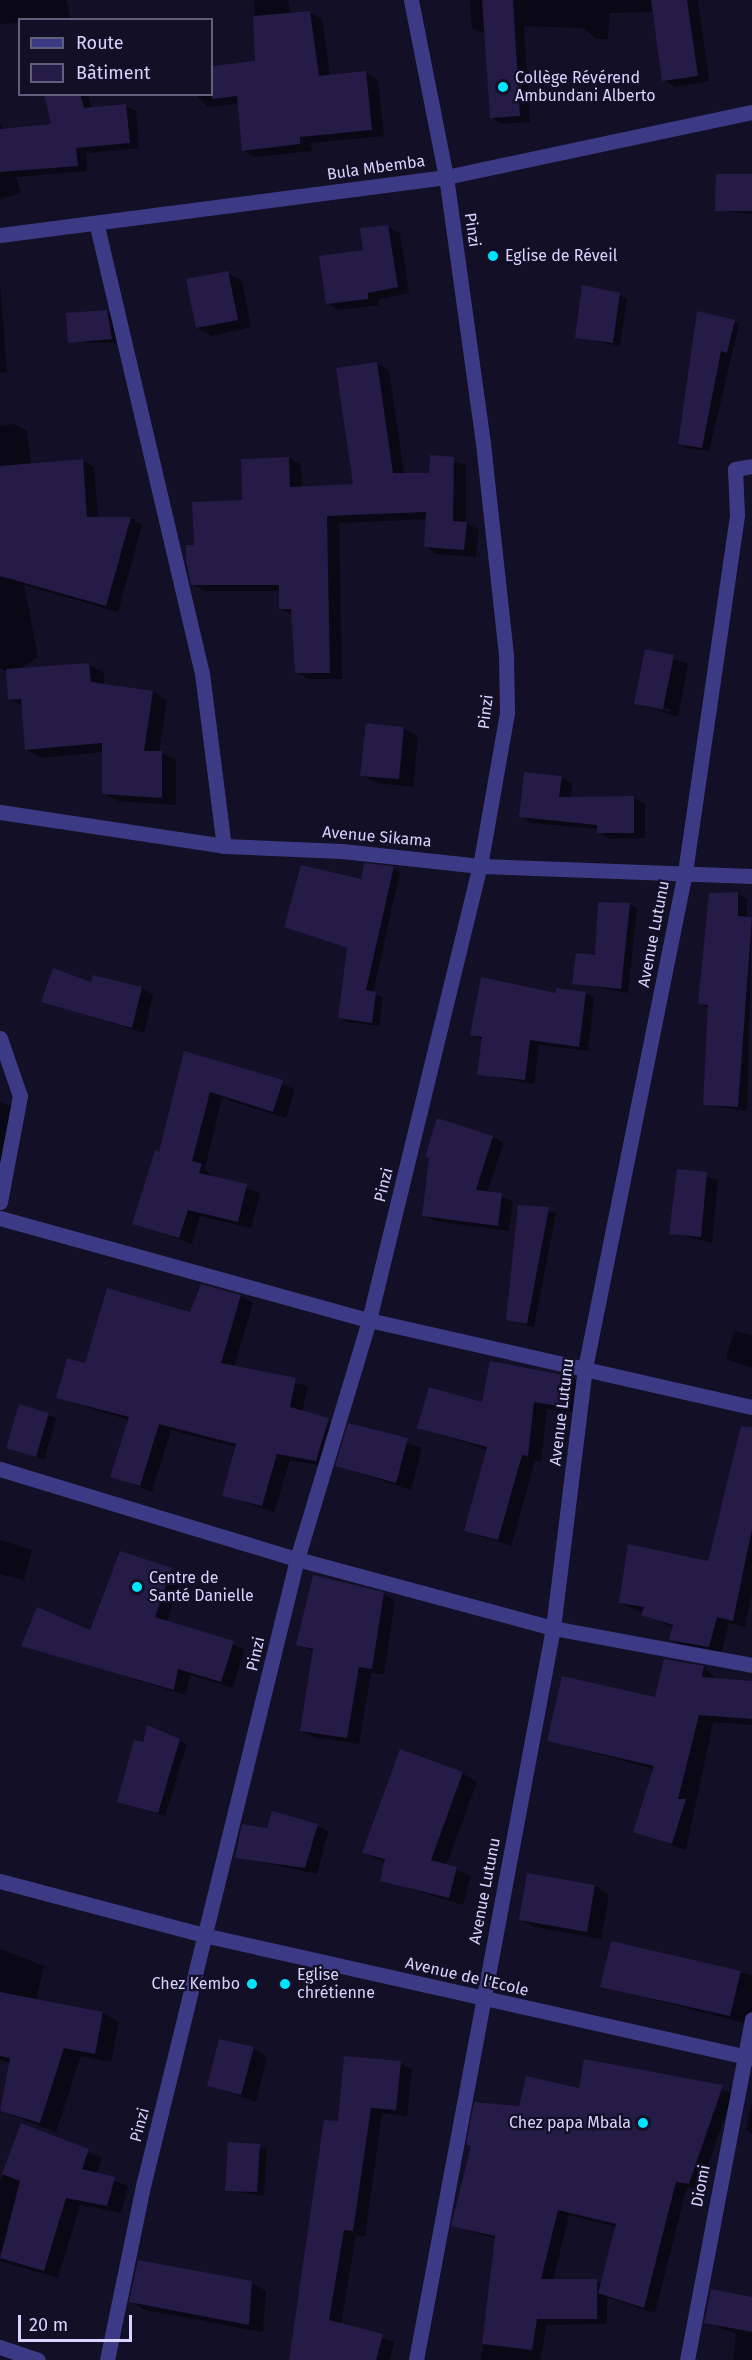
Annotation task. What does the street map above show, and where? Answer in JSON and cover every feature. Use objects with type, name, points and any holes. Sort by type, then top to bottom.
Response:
[{"type":"street","name":"Pinzi","points":[[107,2360],[144,2182],[208,1936],[297,1559],[369,1320],[480,866],[507,713],[506,656],[446,177],[411,0]]},
{"type":"street","name":"Bula Mbemba","points":[[0,235],[97,226],[446,177],[752,112]]},
{"type":"street","points":[[97,226],[202,673],[224,846]]},
{"type":"street","name":"Avenue Lutunu","points":[[416,2360],[553,1628],[585,1368],[684,872],[738,515],[735,469],[752,466]]},
{"type":"street","name":"Avenue Sikama","points":[[0,813],[224,846],[342,850],[480,866],[752,876]]},
{"type":"street","points":[[0,1038],[20,1096],[0,1202]]},
{"type":"street","points":[[0,1218],[369,1320],[752,1407]]},
{"type":"street","points":[[0,1470],[297,1559],[553,1628],[752,1665]]},
{"type":"street","name":"Avenue de l'Ecole","points":[[0,1881],[208,1936],[748,2057]]},
{"type":"street","name":"Diomi","points":[[687,2360],[748,2057],[752,2019]]},
{"type":"street","points":[[0,2347],[38,2360]]},
{"type":"building","points":[[482,0],[513,0],[520,116],[490,118]]},
{"type":"building","points":[[651,0],[687,0],[698,76],[662,81]]},
{"type":"building","points":[[310,11],[319,76],[366,71],[372,130],[300,137],[300,144],[242,151],[237,96],[212,99],[213,66],[255,61],[253,16]]},
{"type":"building","points":[[44,96],[81,96],[84,108],[126,104],[130,143],[76,148],[78,166],[0,172],[0,129],[51,124]]},
{"type":"building","points":[[716,174],[752,174],[752,211],[715,211]]},
{"type":"building","points":[[388,225],[398,287],[368,293],[368,299],[326,304],[319,256],[363,250],[360,228]]},
{"type":"building","points":[[228,271],[238,320],[196,328],[186,279]]},
{"type":"building","points":[[582,285],[620,293],[613,343],[575,338]]},
{"type":"building","points":[[107,310],[112,339],[68,343],[66,313]]},
{"type":"building","points":[[697,311],[735,320],[727,353],[721,351],[702,448],[678,444]]},
{"type":"building","points":[[377,362],[393,473],[429,473],[430,455],[454,457],[453,521],[467,522],[464,550],[424,547],[426,512],[327,516],[330,673],[295,673],[291,609],[279,609],[279,585],[191,585],[186,561],[186,545],[194,545],[192,502],[242,500],[241,459],[289,457],[290,487],[353,484],[336,368]]},
{"type":"building","points":[[83,459],[87,517],[131,517],[106,606],[0,576],[0,466]]},
{"type":"building","points":[[645,649],[674,655],[663,709],[634,704]]},
{"type":"building","points":[[89,663],[91,682],[153,691],[144,751],[162,751],[162,798],[102,794],[102,743],[25,750],[21,699],[8,700],[6,669]]},
{"type":"building","points":[[366,723],[404,727],[399,779],[360,776]]},
{"type":"building","points":[[524,772],[562,776],[559,797],[634,796],[634,833],[597,833],[597,825],[519,817]]},
{"type":"building","points":[[364,863],[394,866],[366,990],[376,992],[372,1023],[338,1018],[347,948],[284,927],[301,865],[361,879]]},
{"type":"building","points":[[738,892],[738,916],[752,917],[738,1107],[703,1105],[708,1005],[698,1004],[709,893]]},
{"type":"building","points":[[598,902],[630,903],[621,989],[572,984],[576,953],[595,955]]},
{"type":"building","points":[[53,968],[91,982],[93,975],[142,987],[132,1028],[41,1002]]},
{"type":"building","points":[[481,977],[556,993],[556,988],[586,992],[579,1047],[530,1040],[525,1080],[477,1075],[482,1037],[470,1035]]},
{"type":"building","points":[[184,1051],[283,1080],[273,1112],[210,1092],[192,1161],[202,1164],[199,1173],[247,1184],[238,1222],[188,1210],[179,1238],[132,1224],[155,1150],[159,1152]]},
{"type":"building","points":[[437,1118],[493,1136],[476,1190],[502,1193],[498,1226],[422,1216],[429,1158],[425,1157]]},
{"type":"building","points":[[677,1169],[707,1172],[701,1237],[669,1234]]},
{"type":"building","points":[[518,1205],[549,1207],[527,1324],[506,1320]]},
{"type":"building","points":[[201,1284],[241,1295],[221,1363],[296,1378],[290,1407],[329,1418],[316,1461],[277,1454],[262,1506],[222,1496],[236,1444],[159,1424],[140,1486],[110,1477],[129,1417],[56,1398],[67,1358],[85,1363],[107,1288],[190,1312]]},
{"type":"building","points":[[490,1361],[569,1376],[564,1407],[534,1402],[528,1456],[522,1455],[498,1540],[464,1531],[487,1447],[417,1428],[429,1387],[482,1402]]},
{"type":"building","points":[[19,1404],[49,1413],[36,1457],[6,1448]]},
{"type":"building","points":[[348,1423],[408,1438],[396,1483],[335,1466]]},
{"type":"building","points":[[741,1426],[752,1427],[752,1529],[733,1621],[717,1617],[709,1647],[669,1640],[673,1625],[641,1615],[644,1607],[619,1603],[628,1544],[708,1561]]},
{"type":"building","points":[[120,1551],[172,1568],[155,1617],[234,1641],[221,1682],[178,1669],[174,1690],[21,1646],[37,1607],[90,1630]]},
{"type":"building","points":[[313,1575],[384,1592],[372,1669],[359,1667],[347,1738],[300,1731],[313,1649],[296,1645]]},
{"type":"building","points":[[664,1659],[704,1666],[702,1677],[752,1681],[752,1719],[699,1715],[678,1799],[686,1799],[672,1844],[633,1832],[654,1766],[547,1741],[562,1676],[655,1697]]},
{"type":"building","points":[[147,1725],[180,1739],[158,1813],[117,1802],[134,1740],[143,1742]]},
{"type":"building","points":[[400,1749],[463,1772],[431,1860],[457,1867],[449,1898],[380,1881],[385,1859],[362,1853]]},
{"type":"building","points":[[272,1811],[318,1824],[305,1868],[235,1858],[242,1824],[267,1828]]},
{"type":"building","points":[[527,1873],[595,1885],[587,1932],[519,1920]]},
{"type":"building","points":[[611,1941],[741,1971],[730,2016],[600,1987]]},
{"type":"building","points":[[0,1992],[103,2012],[95,2054],[64,2048],[40,2123],[0,2111],[10,2058],[0,2056]]},
{"type":"building","points":[[219,2039],[254,2047],[241,2095],[207,2086]]},
{"type":"building","points":[[344,2056],[401,2061],[396,2110],[371,2108],[353,2231],[344,2230],[329,2320],[383,2334],[376,2360],[289,2360],[324,2120],[338,2121]]},
{"type":"building","points":[[584,2059],[723,2085],[689,2184],[676,2182],[644,2308],[598,2293],[616,2224],[558,2210],[541,2279],[597,2279],[597,2319],[537,2319],[532,2350],[482,2344],[495,2236],[451,2226],[471,2146],[466,2145],[474,2102],[519,2106],[526,2076],[579,2088]]},
{"type":"building","points":[[21,2123],[89,2149],[82,2169],[115,2177],[107,2206],[66,2198],[44,2271],[0,2258],[20,2181],[2,2174]]},
{"type":"building","points":[[228,2142],[260,2144],[257,2192],[225,2191]]},
{"type":"building","points":[[138,2260],[252,2281],[249,2325],[129,2302]]},
{"type":"building","points":[[711,2289],[752,2297],[752,2332],[704,2323]]},
{"type":"place","name":"Collège Révérend Ambundani Alberto","points":[[503,87]]},
{"type":"place","name":"Eglise de Réveil","points":[[493,256]]},
{"type":"place","name":"Centre de Santé Danielle","points":[[137,1587]]},
{"type":"place","name":"Chez Kembo","points":[[252,1984]]},
{"type":"place","name":"Eglise chrétienne","points":[[285,1984]]},
{"type":"place","name":"Chez papa Mbala","points":[[643,2123]]}]
